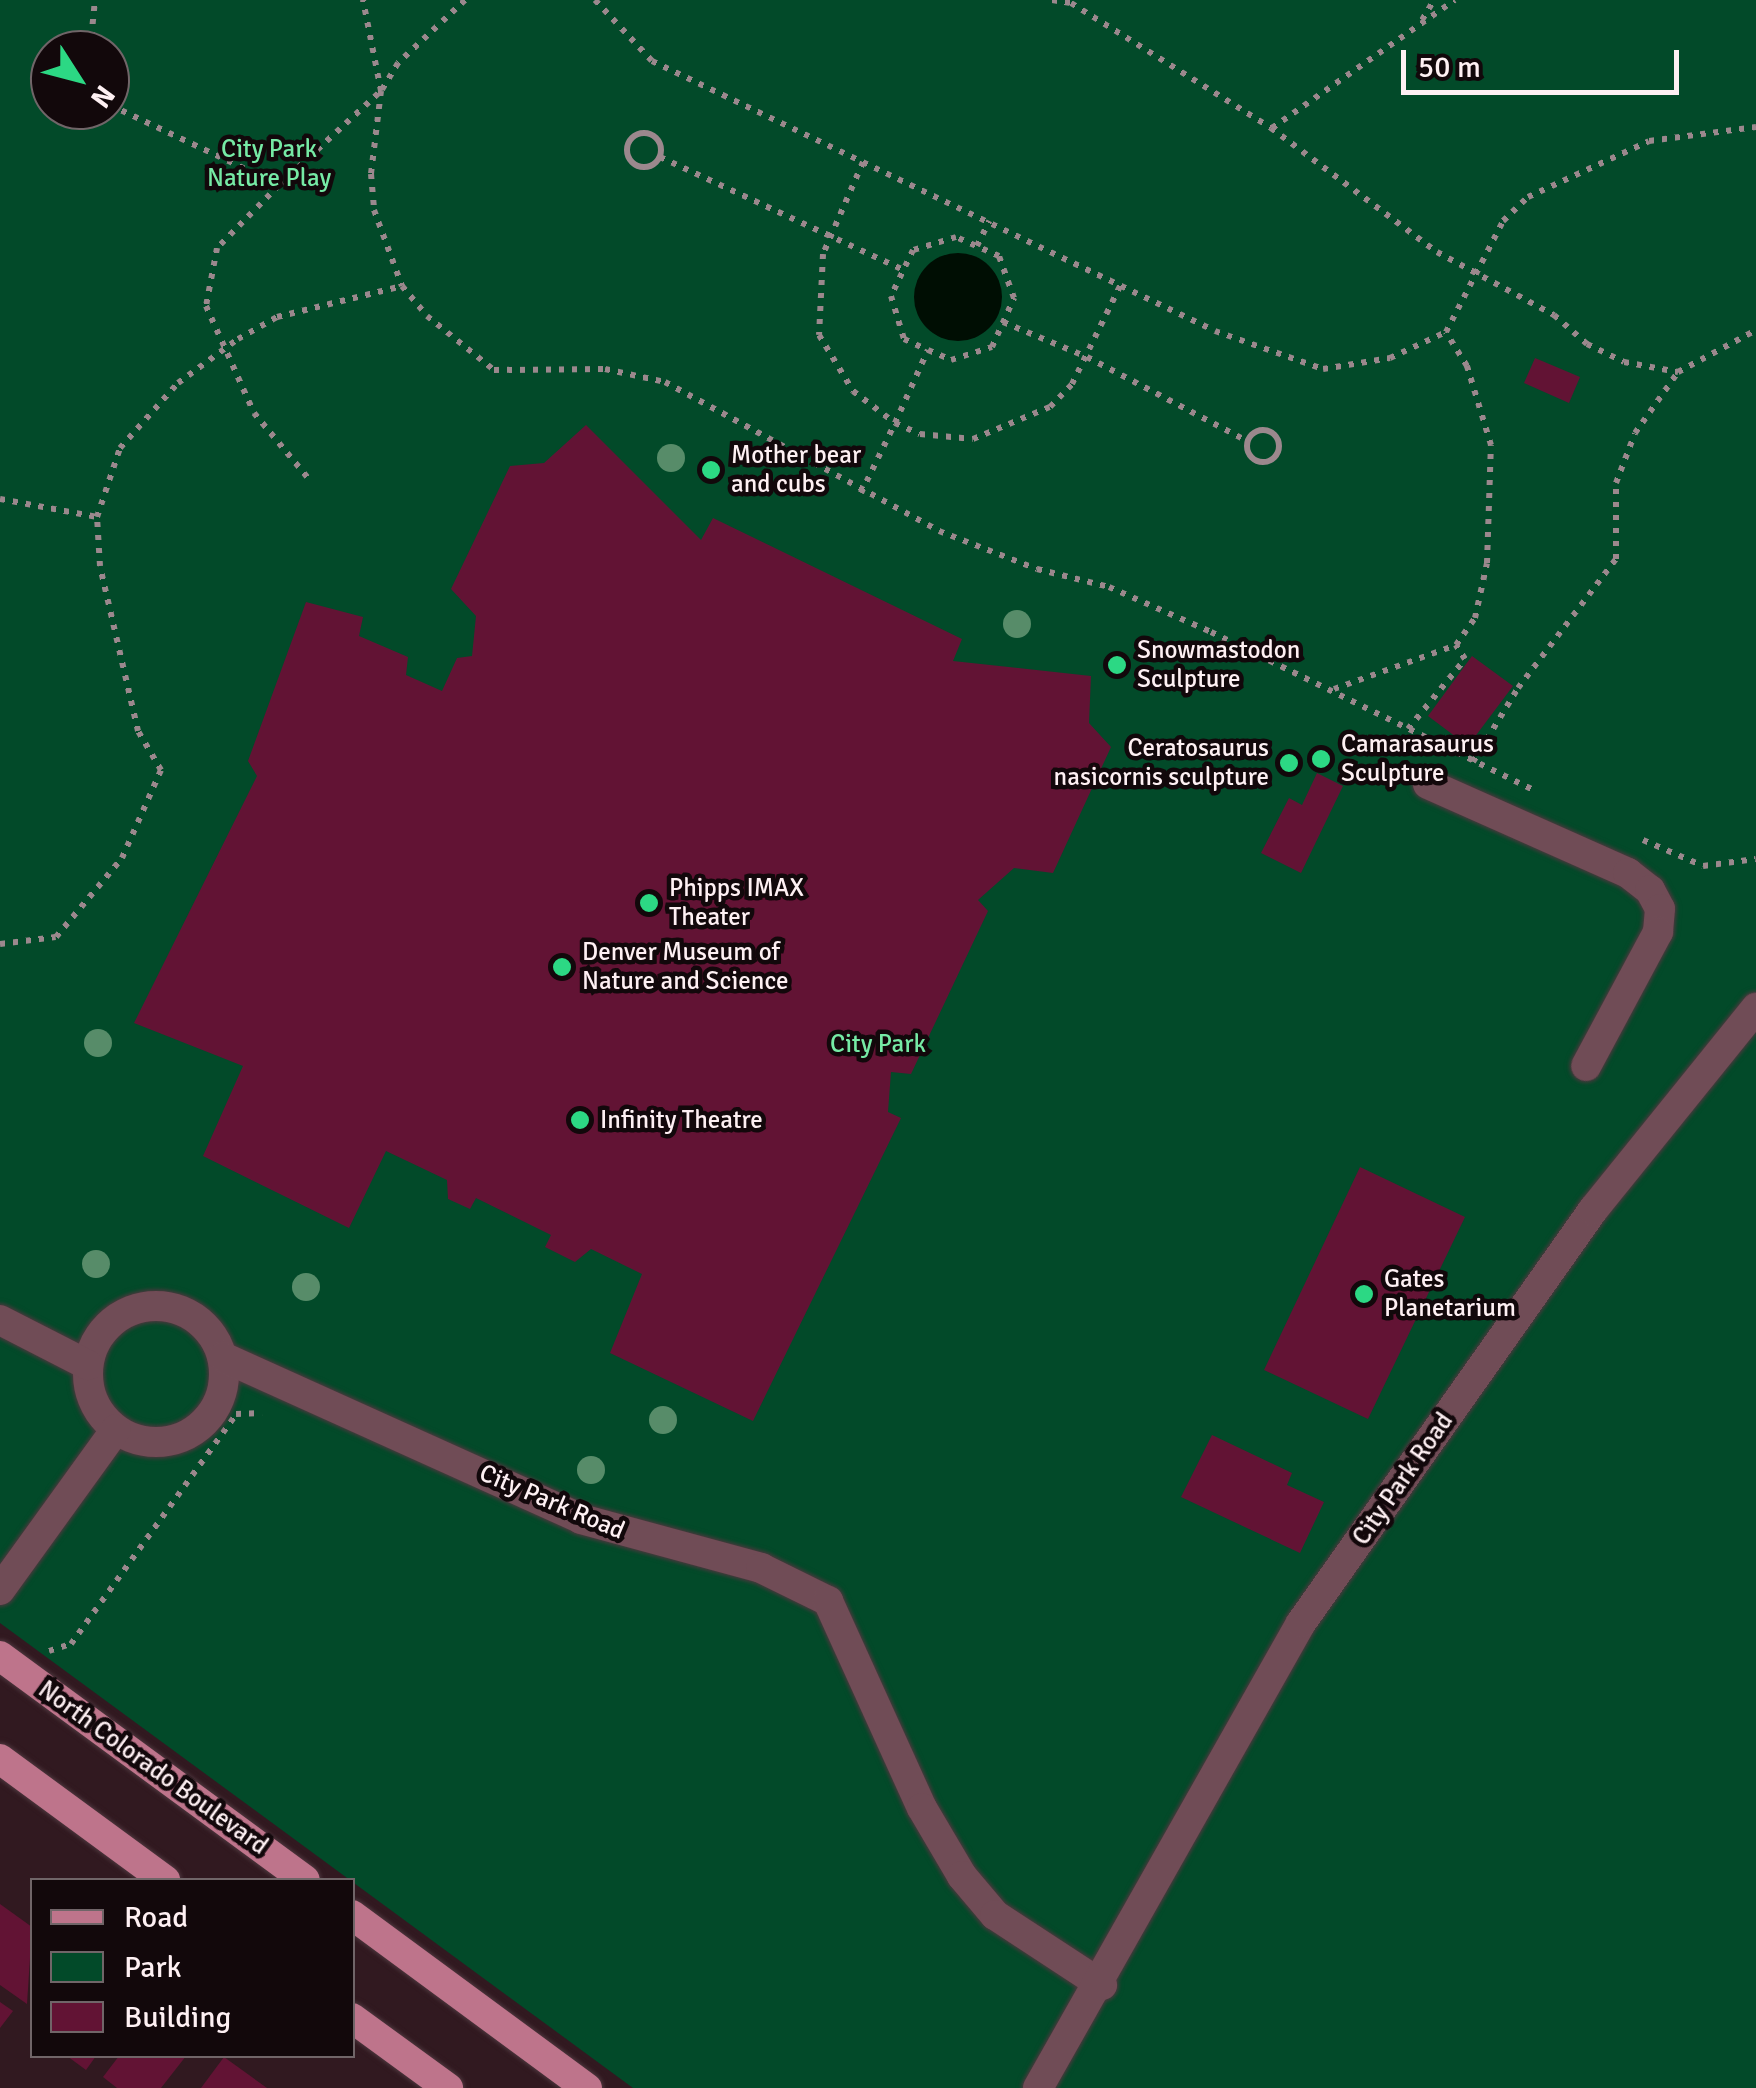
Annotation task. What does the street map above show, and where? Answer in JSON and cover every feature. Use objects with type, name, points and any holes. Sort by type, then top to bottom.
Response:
[{"type":"main road","name":"North Colorado Boulevard","points":[[0,1656],[303,1878]]},
{"type":"main road","points":[[0,1760],[162,1878]]},
{"type":"main road","points":[[355,1917],[587,2088]]},
{"type":"main road","points":[[355,2020],[448,2088]]},
{"type":"lane","points":[[1428,784],[1650,890],[1660,909],[1658,932],[1586,1066]]},
{"type":"lane","name":"City Park Road","points":[[1038,2088],[1102,1985],[1301,1623],[1593,1210],[1756,1008]]},
{"type":"lane","points":[[149,1305],[197,1318],[223,1357],[218,1404],[183,1437],[159,1442],[116,1429],[98,1410],[88,1365],[106,1326],[149,1305]]},
{"type":"lane","points":[[0,1320],[88,1365]]},
{"type":"lane","name":"City Park Road","points":[[223,1357],[581,1519],[761,1568],[828,1601],[922,1808],[962,1876],[1008,1925],[1102,1985]]},
{"type":"lane","points":[[1,1589],[116,1429]]},
{"type":"path","points":[[92,30],[95,0]]},
{"type":"path","points":[[363,0],[381,91],[373,126],[374,210],[402,286],[427,316],[494,370],[605,369],[665,382],[862,493],[1037,570],[1109,587],[1332,689],[1539,793]]},
{"type":"path","points":[[308,478],[254,414],[206,306],[217,248],[381,91],[398,63],[465,0]]},
{"type":"path","points":[[596,0],[652,61],[1262,351],[1323,370],[1390,358],[1446,332],[1479,276],[1503,221],[1528,197],[1649,141],[1756,126]]},
{"type":"path","points":[[1052,0],[1071,3],[1272,128],[1436,252],[1554,315],[1587,344],[1624,362],[1678,372]]},
{"type":"path","points":[[1419,26],[1434,0]]},
{"type":"path","points":[[1272,128],[1455,0]]},
{"type":"path","points":[[130,114],[279,185]]},
{"type":"path","points":[[660,158],[654,136],[642,133],[629,143],[628,157],[638,167],[660,158],[830,232],[903,270]]},
{"type":"path","points":[[863,162],[830,232],[819,274],[819,334],[853,392],[894,423],[950,438],[998,432],[1050,407],[1087,357],[1121,284]]},
{"type":"path","points":[[977,246],[989,221]]},
{"type":"path","points":[[956,236],[999,256],[1014,298],[992,346],[951,360],[904,339],[891,296],[903,270],[913,250],[956,236]]},
{"type":"path","points":[[0,944],[56,937],[122,858],[161,770],[138,731],[116,646],[96,517],[104,481],[143,416],[226,349],[278,318],[402,286]]},
{"type":"path","points":[[1003,322],[1087,357],[1248,441]]},
{"type":"path","points":[[1472,762],[1518,688],[1616,559],[1616,484],[1635,433],[1678,372],[1756,330]]},
{"type":"path","points":[[1332,689],[1456,645],[1475,618],[1487,564],[1492,445],[1467,366],[1446,332]]},
{"type":"path","points":[[862,493],[928,350]]},
{"type":"path","points":[[1267,430],[1278,450],[1260,462],[1248,454],[1248,441],[1267,430]]},
{"type":"path","points":[[0,498],[96,517]]},
{"type":"path","points":[[1408,729],[1466,658],[1456,645]]},
{"type":"path","points":[[1639,838],[1704,866],[1756,859]]},
{"type":"path","points":[[46,1652],[72,1644],[218,1436],[236,1414],[268,1412],[281,1380]]},
{"type":"green space","name":"City Park","points":[[0,0],[1756,0],[1756,2088],[633,2088],[355,1884],[355,1878],[347,1878],[0,1623]]},
{"type":"shaded area","points":[[958,253],[975,256],[989,266],[999,280],[999,314],[989,328],[975,338],[958,341],[941,338],[927,328],[917,314],[914,297],[917,280],[927,266],[941,256]]},
{"type":"building","points":[[1535,358],[1580,377],[1569,403],[1524,383]]},
{"type":"building","name":"Denver Museum of Nature and Science","points":[[586,425],[701,540],[713,518],[962,639],[953,661],[1091,676],[1089,723],[1111,747],[1053,873],[1014,868],[978,900],[988,911],[911,1074],[891,1072],[888,1112],[901,1118],[753,1421],[610,1353],[642,1274],[591,1249],[575,1262],[545,1247],[551,1235],[476,1198],[470,1209],[448,1199],[447,1180],[386,1151],[349,1228],[203,1156],[243,1066],[134,1023],[257,776],[248,761],[306,602],[363,617],[359,636],[408,657],[406,675],[442,691],[457,658],[472,656],[476,616],[451,589],[510,466],[544,463]]},
{"type":"building","points":[[1472,656],[1513,686],[1468,746],[1428,716]]},
{"type":"building","points":[[1317,773],[1343,786],[1301,873],[1261,853],[1289,798],[1302,805]]},
{"type":"building","name":"Gates Planetarium","points":[[1360,1167],[1465,1217],[1368,1419],[1264,1370]]},
{"type":"building","points":[[1212,1435],[1292,1473],[1287,1485],[1324,1502],[1300,1553],[1181,1497]]},
{"type":"building","points":[[0,1904],[30,1926],[27,2004],[0,1985]]},
{"type":"building","points":[[0,2002],[13,2011],[0,2028]]},
{"type":"building","points":[[70,2058],[95,2058],[86,2070]]},
{"type":"building","points":[[117,2058],[184,2058],[161,2088],[117,2088],[103,2077]]},
{"type":"building","points":[[225,2058],[267,2088],[201,2088]]},
{"type":"place","name":"Mother bear and cubs","points":[[711,470]]},
{"type":"place","name":"Snowmastodon Sculpture","points":[[1117,665]]},
{"type":"place","name":"Camarasaurus Sculpture","points":[[1321,759]]},
{"type":"place","name":"Ceratosaurus nasicornis sculpture","points":[[1289,763]]},
{"type":"place","name":"Phipps IMAX Theater","points":[[649,903]]},
{"type":"place","name":"Denver Museum of Nature and Science","points":[[562,967]]},
{"type":"place","name":"Infinity Theatre","points":[[580,1120]]},
{"type":"place","name":"Gates Planetarium","points":[[1364,1294]]},
{"type":"park label","name":"City Park Nature Play","points":[[269,164]]}]
